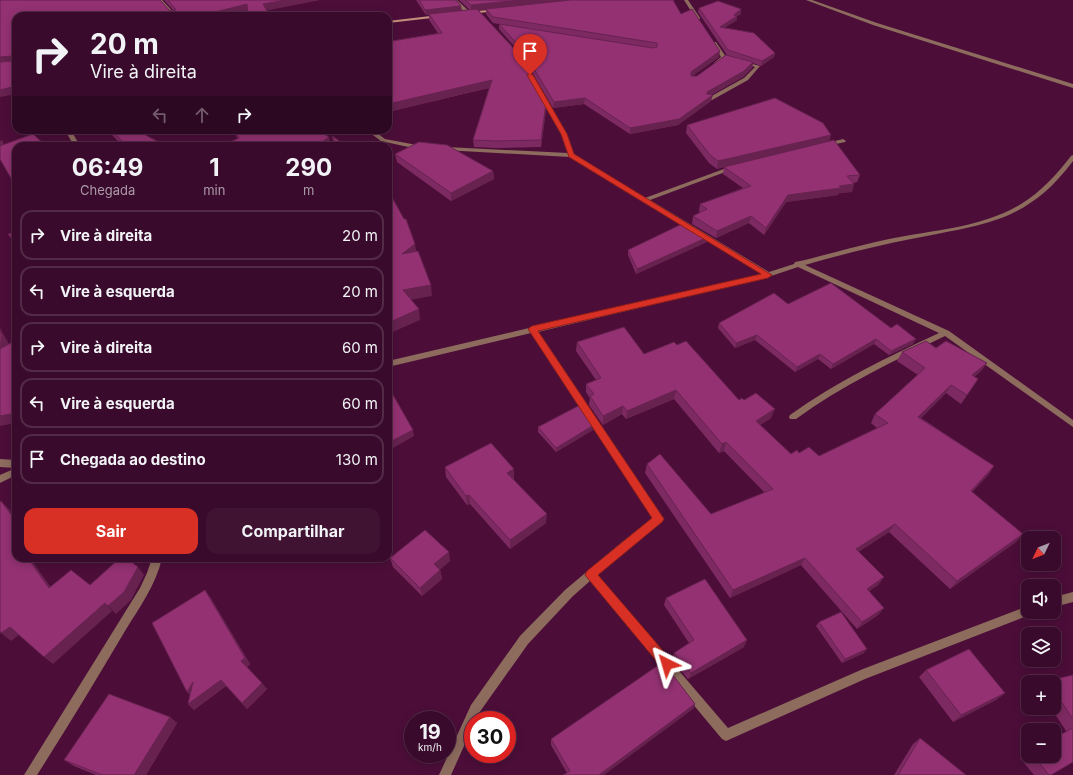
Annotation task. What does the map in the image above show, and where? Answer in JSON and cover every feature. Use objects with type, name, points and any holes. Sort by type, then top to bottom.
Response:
[{"type":"street","points":[[160,0],[171,12]]},
{"type":"street","points":[[455,0],[468,13]]},
{"type":"street","points":[[686,0],[703,25]]},
{"type":"street","points":[[808,0],[875,24],[1073,86]]},
{"type":"street","points":[[461,14],[503,10]]},
{"type":"street","points":[[479,12],[493,25],[519,56],[564,134],[571,155]]},
{"type":"street","points":[[392,22],[446,15]]},
{"type":"street","points":[[493,25],[501,27]]},
{"type":"street","points":[[711,38],[724,57],[730,58]]},
{"type":"street","points":[[712,66],[724,57]]},
{"type":"street","points":[[710,99],[746,79],[758,66],[735,60]]},
{"type":"street","points":[[375,134],[383,140],[426,148]]},
{"type":"street","points":[[820,146],[843,141]]},
{"type":"street","points":[[441,149],[571,155],[768,275]]},
{"type":"street","points":[[392,363],[532,329],[768,275],[797,264],[887,241],[991,220],[1023,206],[1040,194],[1058,176],[1073,157]]},
{"type":"street","points":[[645,200],[721,171],[744,165]]},
{"type":"street","points":[[797,264],[946,333],[1073,424]]},
{"type":"street","points":[[445,775],[474,708],[524,640],[569,593],[659,519],[532,329]]},
{"type":"street","points":[[793,417],[811,403],[852,379],[946,333]]},
{"type":"street","points":[[0,463],[12,464]]},
{"type":"street","points":[[0,479],[12,473]]},
{"type":"street","points":[[30,775],[67,719],[137,602],[156,566],[156,562]]},
{"type":"street","points":[[591,575],[726,735],[863,674],[1021,614]]},
{"type":"street","points":[[1061,600],[1073,597]]},
{"type":"building","points":[[0,0],[160,0],[170,11],[176,10],[168,0],[286,0],[263,4],[268,12],[248,12],[247,4],[215,12],[12,12],[12,56],[0,57]]},
{"type":"building","points":[[419,0],[456,0],[461,6],[425,10]]},
{"type":"building","points":[[465,0],[521,0],[471,5]]},
{"type":"building","points":[[571,0],[673,0],[681,14],[692,9],[720,51],[691,72],[691,76],[697,76],[726,55],[753,62],[744,71],[707,92],[707,94],[713,95],[679,119],[630,128],[585,98],[554,102],[522,49],[499,24],[653,48],[657,47],[657,43],[493,17],[486,9]]},
{"type":"building","points":[[718,1],[741,9],[734,15],[737,16],[720,27],[754,33],[775,53],[762,61],[728,50],[699,8]]},
{"type":"building","points":[[477,9],[516,51],[546,103],[541,140],[473,140],[492,80],[392,103],[392,41],[442,33],[429,14]]},
{"type":"building","points":[[12,61],[12,87],[0,90],[0,62]]},
{"type":"building","points":[[775,98],[823,123],[831,135],[718,161],[710,155],[687,125]]},
{"type":"building","points":[[33,134],[42,142],[12,142],[12,180],[0,159],[0,146]]},
{"type":"building","points":[[115,134],[144,134],[158,142],[123,142]]},
{"type":"building","points":[[237,134],[324,134],[329,137],[322,142],[230,142],[239,138]]},
{"type":"building","points":[[332,136],[341,142],[335,142]]},
{"type":"building","points":[[834,140],[860,175],[847,176],[854,184],[839,186],[841,188],[788,195],[766,228],[751,216],[717,231],[693,216],[707,209],[700,204],[751,186],[724,167]]},
{"type":"building","points":[[419,142],[447,145],[493,171],[451,193],[395,154]]},
{"type":"building","points":[[392,197],[404,219],[406,219],[415,244],[402,254],[418,251],[431,285],[403,290],[419,309],[392,321]]},
{"type":"building","points":[[684,223],[708,237],[637,269],[628,250]]},
{"type":"building","points":[[8,234],[12,234],[12,239]]},
{"type":"building","points":[[831,283],[891,328],[897,324],[916,339],[891,351],[876,339],[833,364],[820,354],[797,367],[757,335],[736,343],[719,323],[774,293],[788,304]]},
{"type":"building","points":[[624,327],[644,354],[674,342],[677,345],[686,341],[739,400],[742,398],[744,400],[756,393],[775,409],[756,421],[791,454],[797,450],[799,453],[809,447],[819,456],[888,423],[875,414],[925,368],[902,352],[926,341],[936,348],[946,341],[987,363],[972,375],[978,379],[967,395],[951,385],[918,417],[994,466],[971,491],[1021,532],[1021,535],[957,581],[895,524],[856,549],[884,577],[867,589],[884,608],[862,622],[805,558],[733,590],[647,464],[660,454],[711,514],[773,489],[726,442],[722,444],[676,390],[627,411],[623,406],[603,416],[590,396],[594,394],[586,384],[601,378],[577,342]]},
{"type":"building","points":[[0,331],[2,335],[0,349]]},
{"type":"building","points":[[12,342],[12,414],[0,416],[0,349]]},
{"type":"building","points":[[392,393],[413,430],[392,441]]},
{"type":"building","points":[[580,405],[594,425],[556,448],[538,427]]},
{"type":"building","points":[[491,443],[514,469],[507,473],[547,514],[510,540],[469,495],[466,496],[445,467]]},
{"type":"building","points":[[1,501],[12,516],[12,562],[31,562],[49,588],[71,570],[90,585],[116,562],[131,562],[138,567],[124,592],[108,606],[105,603],[44,657],[10,627],[1,633],[0,631]]},
{"type":"building","points":[[425,530],[449,552],[434,564],[440,570],[420,588],[392,560],[392,556]]},
{"type":"building","points":[[705,579],[747,640],[691,673],[674,653],[694,640],[666,598]]},
{"type":"building","points":[[205,590],[245,658],[241,661],[262,683],[242,703],[221,680],[188,704],[193,682],[187,692],[152,623]]},
{"type":"building","points":[[841,612],[867,649],[845,659],[819,622]]},
{"type":"building","points":[[969,649],[1005,693],[961,715],[926,670]]},
{"type":"building","points":[[663,662],[695,704],[599,775],[563,775],[570,771],[551,739]]},
{"type":"building","points":[[1073,675],[1073,719],[1061,701],[1061,678]]},
{"type":"building","points":[[109,694],[170,717],[134,775],[102,775],[64,760]]},
{"type":"building","points":[[1073,728],[1073,762],[1049,775],[1040,763],[1061,763],[1061,734]]},
{"type":"building","points":[[920,738],[966,775],[898,775]]},
{"type":"route","points":[[530,75],[564,134],[571,155],[768,275],[532,329],[659,519],[625,545],[591,575],[667,664]]}]
